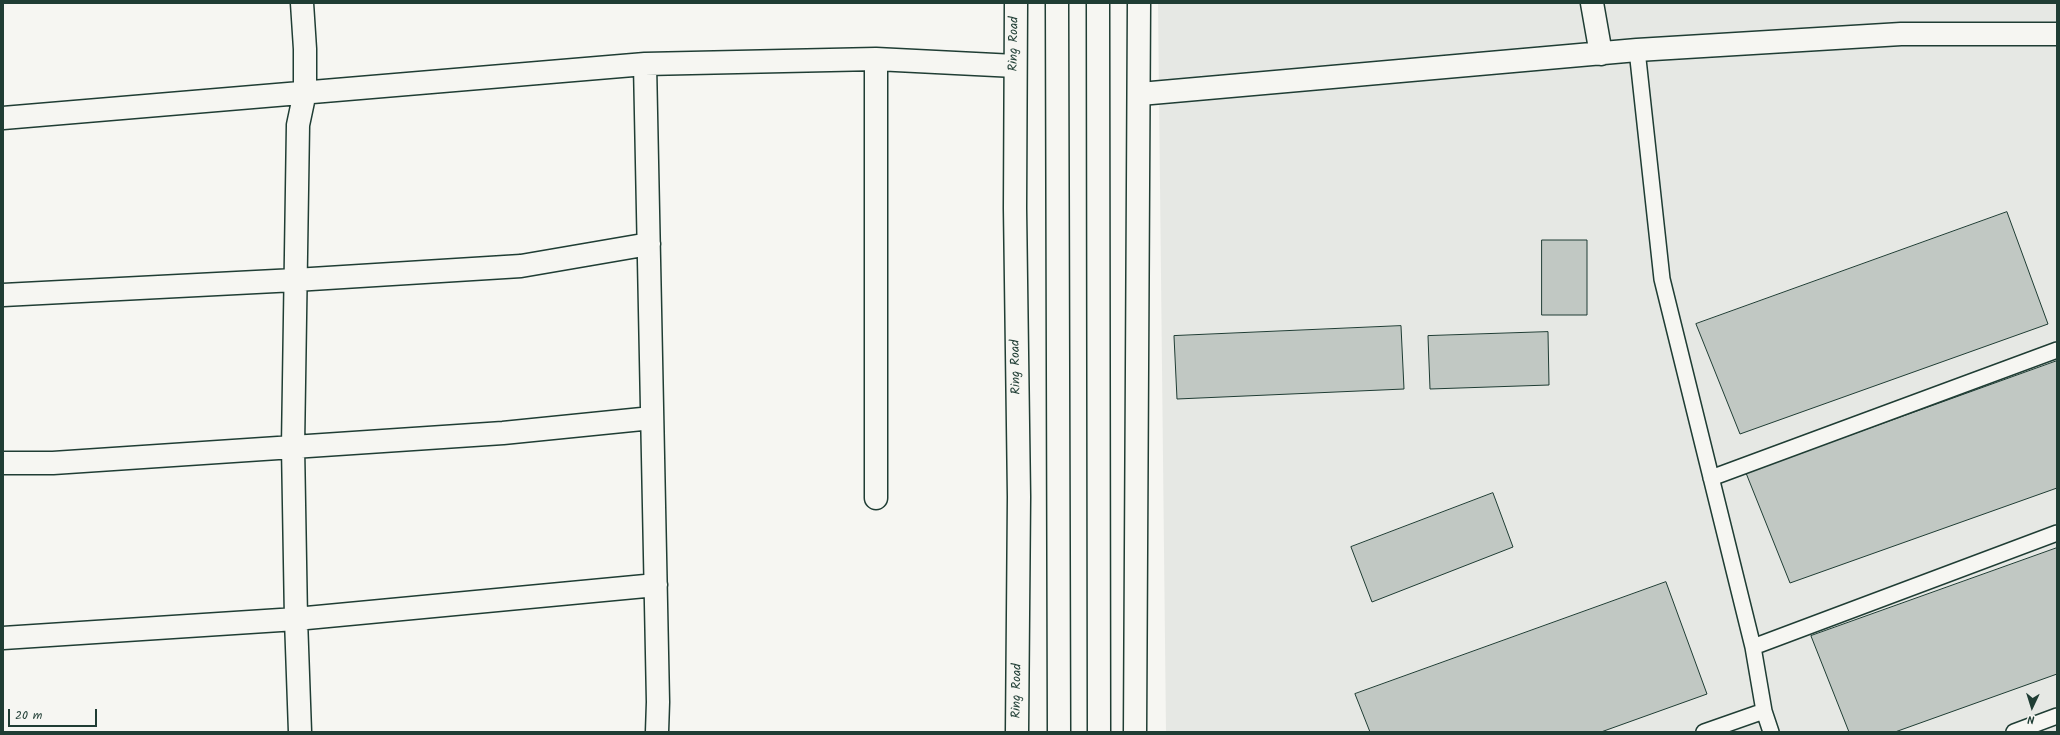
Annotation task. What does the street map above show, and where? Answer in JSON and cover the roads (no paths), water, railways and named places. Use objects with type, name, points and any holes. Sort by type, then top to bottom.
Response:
[{"type":"main road","points":[[300,732],[296,620],[293,446],[298,125],[305,92],[305,49],[302,3]]},
{"type":"main road","name":"Ring Road","points":[[1016,3],[1015,66],[1019,497],[1017,732]]},
{"type":"main road","points":[[1057,3],[1059,732]]},
{"type":"main road","points":[[1098,3],[1099,732]]},
{"type":"main road","points":[[1135,732],[1140,94],[1139,3]]},
{"type":"main road","points":[[1592,3],[1601,54]]},
{"type":"main road","points":[[1140,94],[1637,50],[1901,34],[2057,34]]},
{"type":"main road","points":[[3,118],[645,64],[876,59],[1015,66]]},
{"type":"main road","points":[[876,59],[876,498]]},
{"type":"main road","points":[[645,64],[656,585],[658,702],[657,732]]},
{"type":"main road","points":[[3,295],[295,280],[521,266],[649,244]]},
{"type":"main road","points":[[3,463],[53,464],[293,446],[503,433],[652,418]]},
{"type":"main road","points":[[3,638],[296,620],[656,585]]},
{"type":"lane","points":[[1637,50],[1662,279],[1753,647],[1764,711],[1771,732]]},
{"type":"lane","points":[[1711,478],[2057,350]]},
{"type":"lane","points":[[1753,647],[2057,533]]},
{"type":"lane","points":[[1704,732],[1764,711]]},
{"type":"lane","points":[[2014,732],[2057,716]]}]
